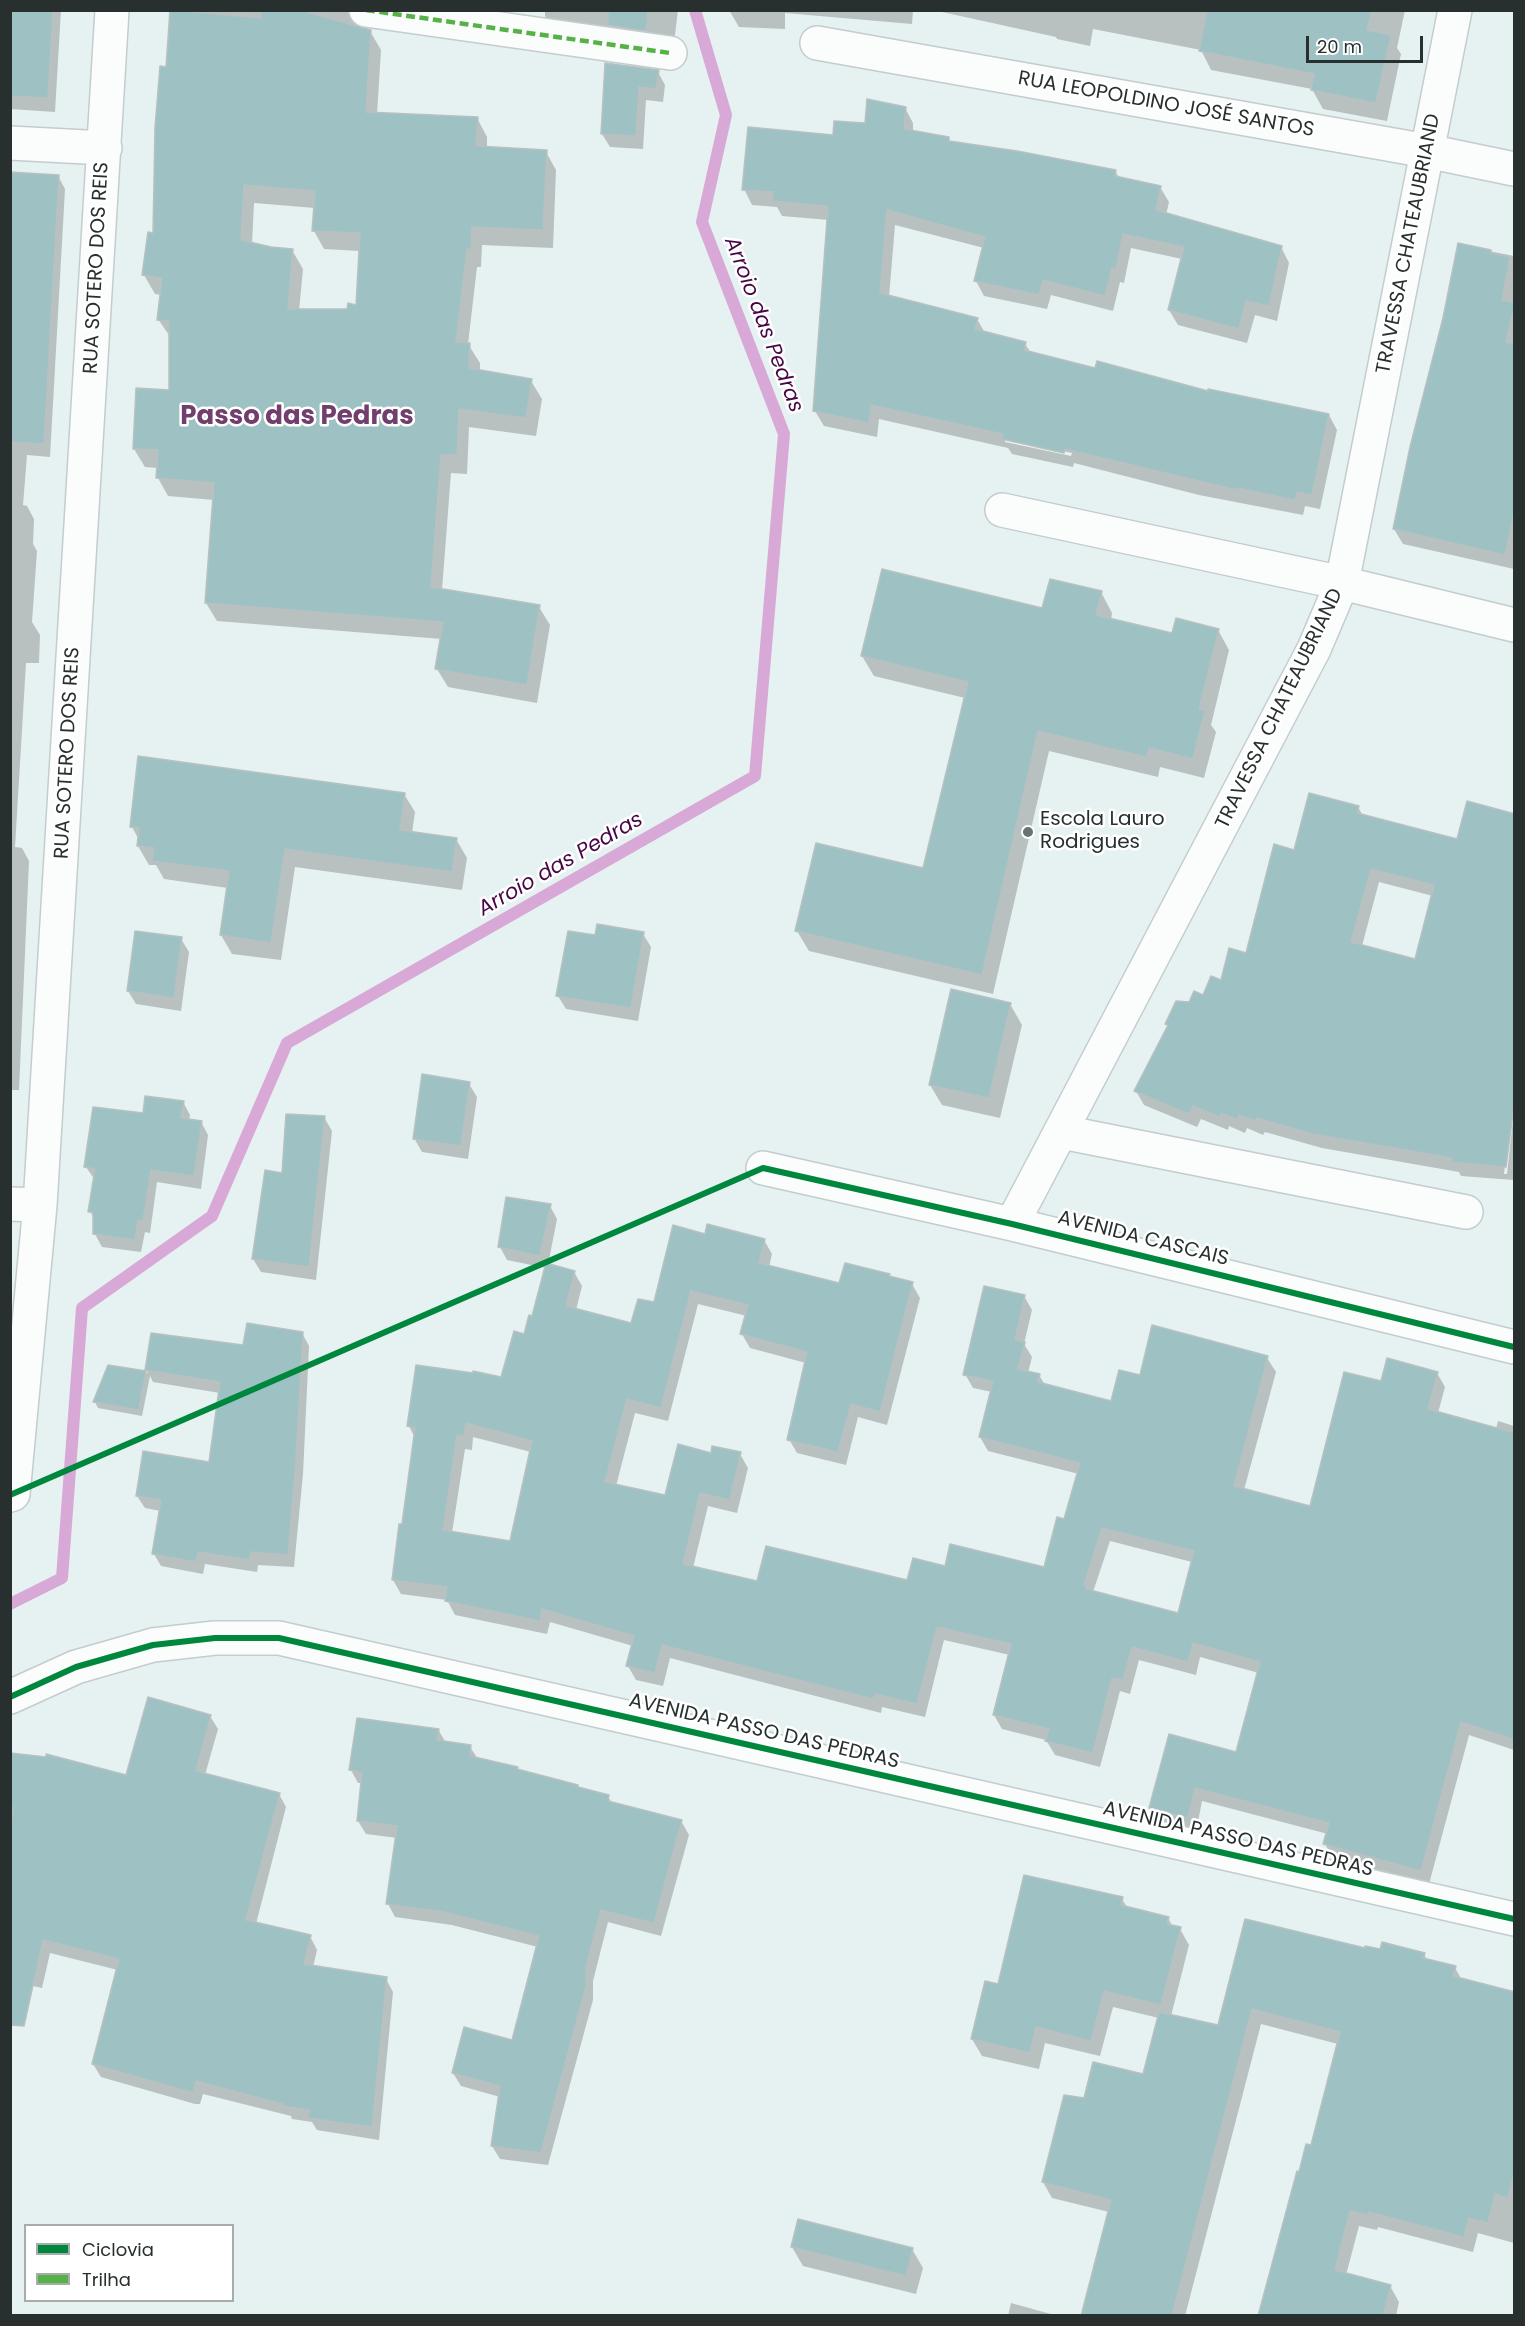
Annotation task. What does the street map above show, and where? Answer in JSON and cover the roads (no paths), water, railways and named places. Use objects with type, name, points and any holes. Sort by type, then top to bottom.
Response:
[{"type":"street","name":"RUA SOTERO DOS REIS","points":[[12,1495],[25,1204],[105,148],[112,10]]},
{"type":"street","points":[[366,10],[670,53]]},
{"type":"street","name":"TRAVESSA CHATEAUBRIAND","points":[[1012,1224],[1314,649],[1342,583],[1455,10]]},
{"type":"street","name":"RUA LEOPOLDINO JOSÉ SANTOS","points":[[817,43],[1427,151],[1515,169]]},
{"type":"street","points":[[10,143],[105,148]]},
{"type":"street","points":[[1002,510],[1342,583],[1515,625]]},
{"type":"street","points":[[1062,1132],[1466,1212]]},
{"type":"street","name":"AVENIDA CASCAIS","points":[[763,1168],[1012,1224],[1515,1347]]},
{"type":"street","name":"AVENIDA PASSO DAS PEDRAS","points":[[10,1697],[76,1668],[153,1645],[215,1638],[279,1638],[1515,1919]]},
{"type":"waterway","name":"Arroio das Pedras","points":[[10,1604],[62,1578],[82,1308],[212,1216],[287,1043],[755,776],[784,434],[702,222],[726,115],[695,10]]},
{"type":"place","name":"Escola Lauro Rodrigues","points":[[1028,832]]},
{"type":"district","name":"Passo das Pedras","points":[[297,417]]}]
